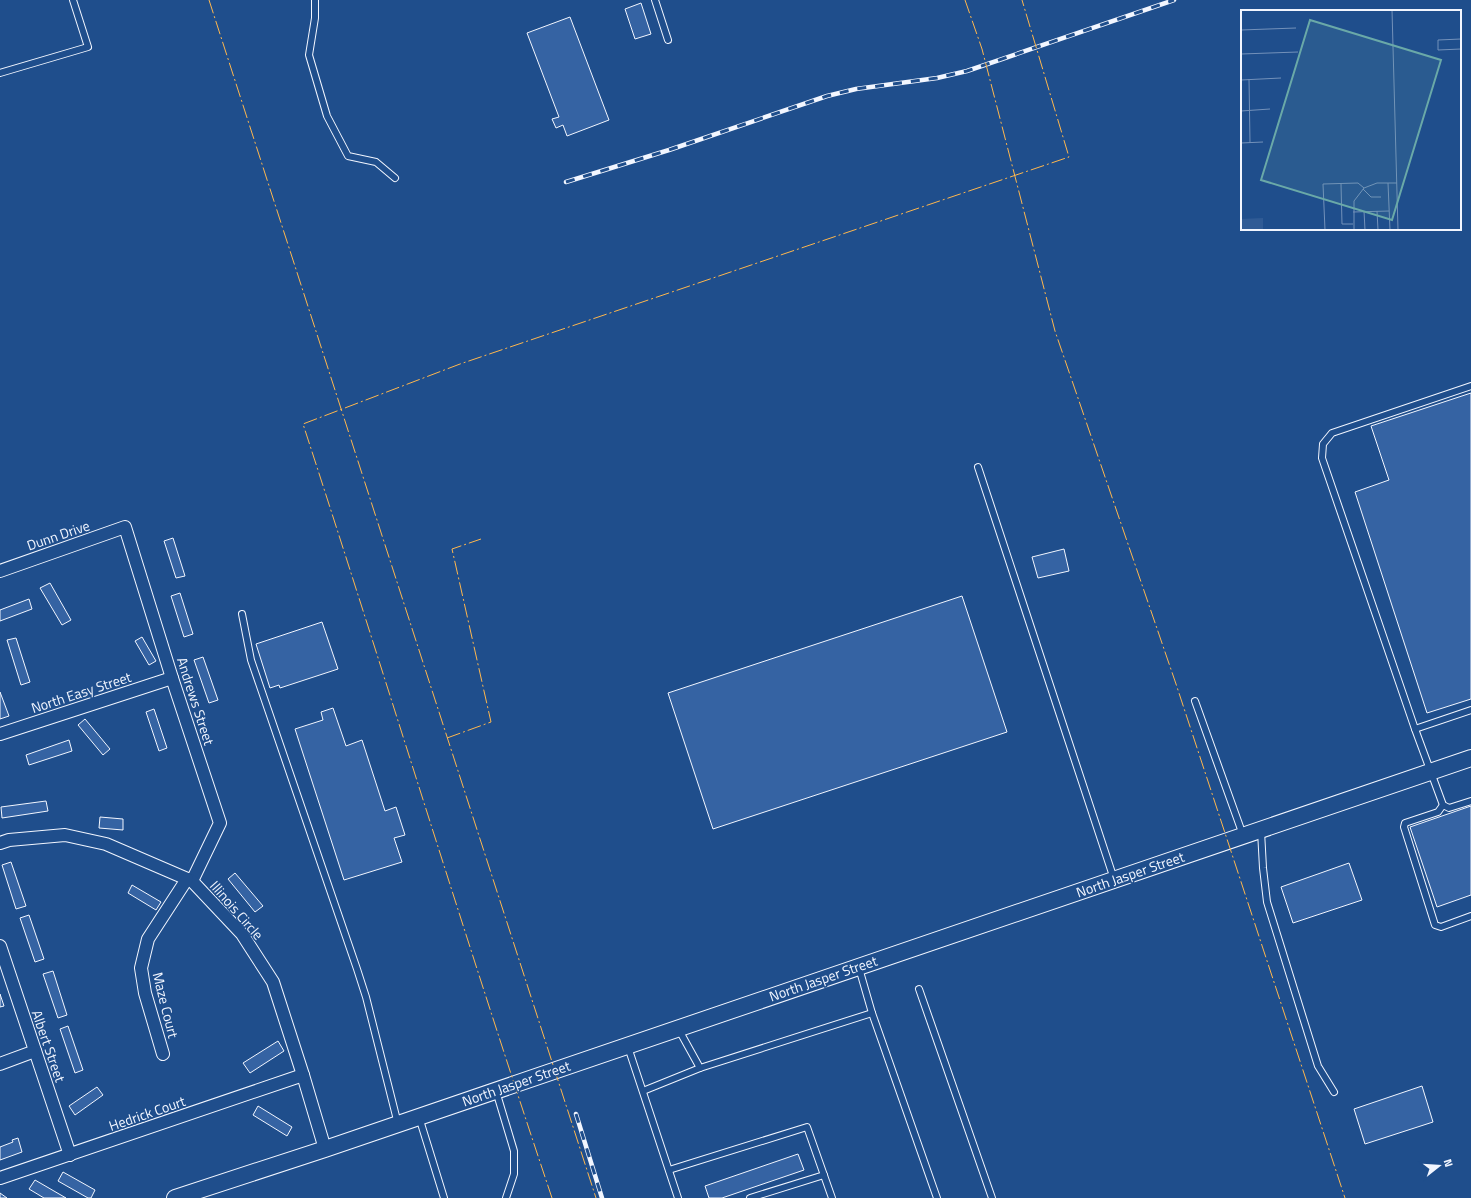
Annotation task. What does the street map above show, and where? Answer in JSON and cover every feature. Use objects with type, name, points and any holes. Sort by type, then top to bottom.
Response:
[{"type":"street","name":"Dunn Drive","points":[[0,571],[125,527]]},
{"type":"street","name":"Andrews Street","points":[[125,527],[172,678],[220,823],[189,880]]},
{"type":"street","name":"North Easy Street","points":[[0,734],[172,678]]},
{"type":"street","name":"North Jasper Street","points":[[175,1198],[325,1149],[1471,758]]},
{"type":"street","name":"Illinois Circle","points":[[0,843],[9,840],[65,835],[106,844],[189,880],[242,934],[273,982],[304,1075],[325,1149]]},
{"type":"street","name":"Maze Court","points":[[163,1054],[145,992],[141,968],[148,939],[189,880]]},
{"type":"street","name":"Albert Street","points":[[0,946],[70,1155]]},
{"type":"street","points":[[0,1064],[36,1051]]},
{"type":"street","name":"Hedrick Court","points":[[0,1178],[304,1075]]},
{"type":"lane","points":[[0,73],[88,47],[73,0]]},
{"type":"lane","points":[[315,0],[315,18],[309,54],[327,116],[348,156],[376,162],[395,178]]},
{"type":"lane","points":[[655,0],[668,40]]},
{"type":"lane","points":[[1471,386],[1332,433],[1323,444],[1322,458],[1415,730],[1443,805],[1449,808],[1471,801]]},
{"type":"lane","points":[[978,467],[1114,879]]},
{"type":"lane","points":[[242,614],[251,660],[366,996],[398,1124]]},
{"type":"lane","points":[[1196,701],[1243,835]]},
{"type":"lane","points":[[1415,730],[1471,710]]},
{"type":"lane","points":[[1443,805],[1438,812],[1405,823],[1404,827],[1435,925],[1441,927],[1471,916]]},
{"type":"lane","points":[[1261,829],[1263,868],[1267,902],[1318,1066],[1334,1092]]},
{"type":"lane","points":[[858,966],[872,1013],[937,1198]]},
{"type":"lane","points":[[919,989],[992,1198]]},
{"type":"lane","points":[[643,1091],[700,1068],[872,1013]]},
{"type":"lane","points":[[678,1028],[700,1068]]},
{"type":"lane","points":[[628,1045],[678,1198]]},
{"type":"lane","points":[[496,1090],[514,1152],[514,1174],[506,1198]]},
{"type":"lane","points":[[419,1117],[444,1198]]},
{"type":"lane","points":[[669,1170],[807,1127],[832,1198]]},
{"type":"lane","points":[[750,1198],[824,1175]]},
{"type":"building","points":[[641,3],[651,34],[635,39],[625,9]]},
{"type":"building","points":[[570,17],[609,120],[567,136],[563,125],[556,128],[552,119],[559,117],[527,33]]},
{"type":"building","points":[[1471,393],[1471,699],[1427,713],[1355,492],[1389,480],[1371,426]]},
{"type":"building","points":[[173,538],[185,576],[176,578],[164,541]]},
{"type":"building","points":[[1064,549],[1069,571],[1038,578],[1032,557]]},
{"type":"building","points":[[50,583],[71,620],[62,625],[40,588]]},
{"type":"building","points":[[180,593],[193,634],[184,637],[171,596]]},
{"type":"building","points":[[962,596],[1007,732],[713,829],[668,693]]},
{"type":"building","points":[[29,599],[32,609],[0,621],[0,610]]},
{"type":"building","points":[[322,622],[338,669],[280,688],[279,685],[270,688],[256,644]]},
{"type":"building","points":[[142,637],[156,661],[149,665],[135,641]]},
{"type":"building","points":[[16,638],[30,682],[21,685],[7,640]]},
{"type":"building","points":[[203,657],[218,700],[209,703],[194,660]]},
{"type":"building","points":[[0,692],[9,716],[0,719]]},
{"type":"building","points":[[333,708],[346,746],[362,740],[385,811],[396,807],[405,835],[394,838],[402,862],[344,880],[295,729],[323,720],[321,712]]},
{"type":"building","points":[[154,709],[167,748],[159,751],[146,712]]},
{"type":"building","points":[[85,719],[110,749],[103,755],[78,725]]},
{"type":"building","points":[[69,740],[72,751],[29,765],[26,755]]},
{"type":"building","points":[[46,801],[48,811],[2,818],[1,807]]},
{"type":"building","points":[[1471,806],[1471,895],[1437,907],[1410,827]]},
{"type":"building","points":[[100,817],[123,819],[123,830],[99,828]]},
{"type":"building","points":[[11,862],[26,906],[16,909],[2,865]]},
{"type":"building","points":[[1349,863],[1362,900],[1293,923],[1281,887]]},
{"type":"building","points":[[235,873],[263,906],[255,912],[228,879]]},
{"type":"building","points":[[132,885],[161,902],[156,910],[128,893]]},
{"type":"building","points":[[29,915],[44,959],[35,962],[20,918]]},
{"type":"building","points":[[53,971],[67,1015],[58,1018],[43,974]]},
{"type":"building","points":[[0,994],[4,1006],[0,1007]]},
{"type":"building","points":[[68,1026],[83,1070],[75,1073],[60,1029]]},
{"type":"building","points":[[278,1041],[284,1051],[250,1073],[243,1063]]},
{"type":"building","points":[[1422,1086],[1433,1122],[1365,1144],[1354,1109]]},
{"type":"building","points":[[97,1087],[103,1095],[75,1115],[69,1106]]},
{"type":"building","points":[[258,1106],[292,1127],[287,1136],[253,1115]]},
{"type":"building","points":[[18,1138],[22,1152],[0,1160],[0,1147],[13,1142],[12,1140]]},
{"type":"building","points":[[798,1154],[804,1170],[722,1198],[709,1198],[705,1186]]},
{"type":"building","points":[[63,1172],[95,1190],[91,1198],[88,1198],[58,1181]]},
{"type":"building","points":[[35,1180],[66,1198],[44,1198],[29,1189]]},
{"type":"building","points":[[0,1193],[7,1198],[0,1198]]},
{"type":"railway","points":[[566,182],[669,150],[827,96],[856,89],[937,78],[967,71],[1174,0]]},
{"type":"railway","points":[[576,1114],[602,1198]]},
{"type":"power","points":[[209,0],[596,1198]]},
{"type":"power","points":[[965,0],[982,49],[1055,331],[1176,684],[1345,1198]]},
{"type":"power","points":[[552,1198],[303,424],[460,364],[1069,157],[1022,0]]},
{"type":"power","points":[[447,738],[491,722],[452,549],[481,539]]}]
